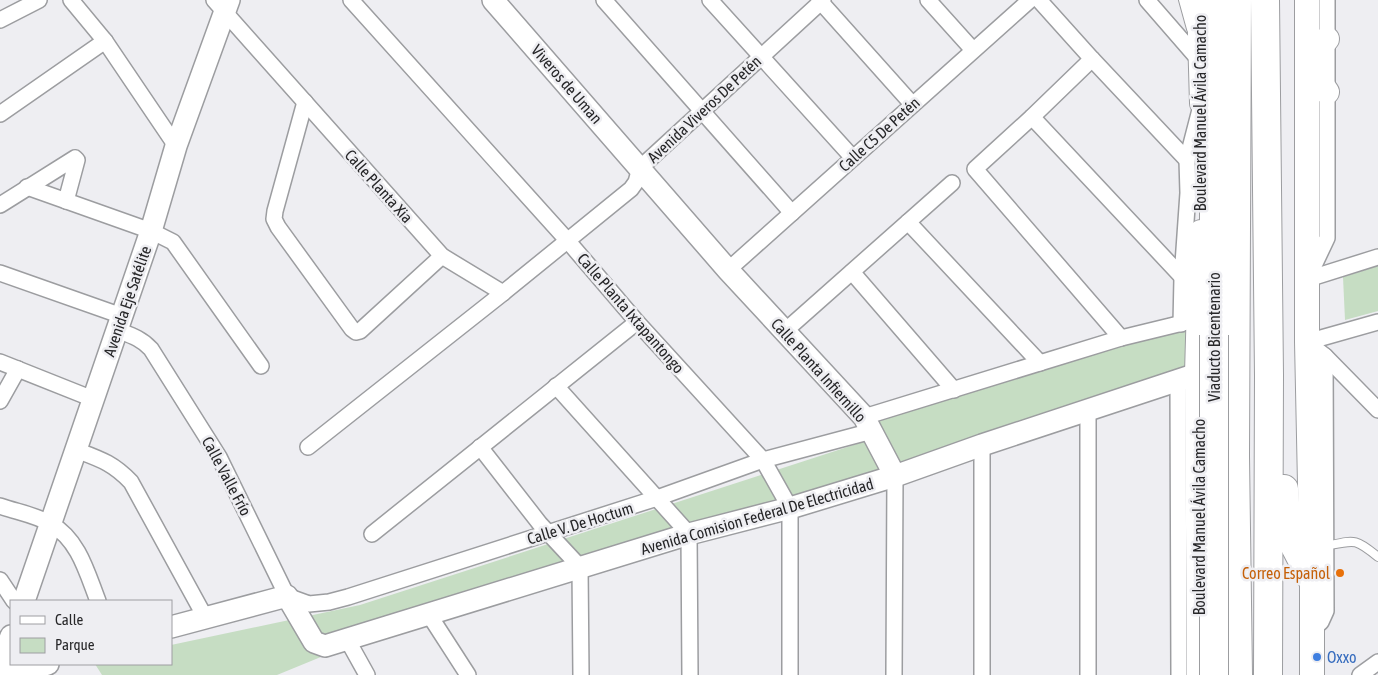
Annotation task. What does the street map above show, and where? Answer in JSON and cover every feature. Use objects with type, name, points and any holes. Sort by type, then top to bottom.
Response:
[{"type":"highway","name":"Viaducto Bicentenario","points":[[1214,0],[1214,675]]},
{"type":"highway","points":[[1237,0],[1235,456],[1238,675]]},
{"type":"highway","points":[[1265,0],[1269,375],[1268,675]]},
{"type":"highway","points":[[1269,375],[1278,395],[1282,412],[1285,516],[1288,531],[1312,579]]},
{"type":"highway","points":[[1198,400],[1235,456]]},
{"type":"main road","name":"Boulevard Manuel Ávila Camacho","points":[[1199,0],[1202,102],[1200,296],[1190,322],[1188,377],[1198,400],[1199,675]]},
{"type":"main road","points":[[1306,0],[1308,280],[1316,349],[1312,675]]},
{"type":"main road","points":[[1307,63],[1327,39]]},
{"type":"main road","points":[[1307,63],[1327,92]]},
{"type":"street","points":[[0,20],[38,0]]},
{"type":"street","points":[[71,0],[105,41],[176,146]]},
{"type":"street","name":"Calle Planta Ixtapantongo","points":[[351,0],[567,240],[636,322],[763,460],[790,508],[790,675]]},
{"type":"street","name":"Viveros de Uman","points":[[493,0],[640,168]]},
{"type":"street","points":[[604,0],[792,212]]},
{"type":"street","points":[[710,0],[853,158]]},
{"type":"street","points":[[928,0],[973,50]]},
{"type":"street","name":"Calle C5 De Petén","points":[[728,270],[1030,0]]},
{"type":"street","points":[[1039,0],[1187,160]]},
{"type":"street","points":[[1147,0],[1200,58]]},
{"type":"street","points":[[1308,280],[1327,238],[1327,0]]},
{"type":"street","points":[[821,1],[912,104]]},
{"type":"street","name":"Avenida Viveros De Petén","points":[[567,240],[631,189],[636,182],[640,168],[821,1]]},
{"type":"street","name":"Calle Planta Xia","points":[[223,4],[305,102],[442,256],[504,293]]},
{"type":"street","name":"Avenida Eje Satélite","points":[[24,600],[151,230],[176,146],[223,4]]},
{"type":"street","points":[[2,110],[105,41]]},
{"type":"street","points":[[1092,59],[1032,117],[976,167],[976,171],[1121,338]]},
{"type":"street","points":[[305,102],[274,219],[352,329],[356,332],[360,331],[442,256]]},
{"type":"street","points":[[1190,322],[1182,278],[1188,192],[1187,160],[1202,102]]},
{"type":"street","points":[[1032,117],[1200,296]]},
{"type":"street","points":[[0,205],[75,158],[66,200]]},
{"type":"street","name":"Calle Planta Infiernillo","points":[[640,168],[728,270],[868,424],[895,476],[894,675]]},
{"type":"street","points":[[785,331],[952,183]]},
{"type":"street","points":[[28,187],[151,230],[174,242],[261,366]]},
{"type":"street","points":[[908,222],[1040,363]]},
{"type":"street","points":[[308,447],[504,293],[567,240]]},
{"type":"street","points":[[1308,280],[1378,257]]},
{"type":"street","points":[[852,272],[954,390]]},
{"type":"street","name":"Calle Valle Frío","points":[[0,273],[120,323],[145,342],[151,349],[219,457],[287,596],[314,642]]},
{"type":"street","points":[[372,534],[636,322]]},
{"type":"street","name":"Calle V. De Hoctum","points":[[287,596],[309,604],[328,602],[657,498],[868,424],[954,390],[1121,338],[1190,322]]},
{"type":"street","points":[[1316,349],[1378,322]]},
{"type":"street","points":[[1316,349],[1378,410]]},
{"type":"street","points":[[1312,630],[1321,622],[1326,611],[1326,546],[1316,349]]},
{"type":"street","points":[[0,362],[93,398]]},
{"type":"street","points":[[0,402],[18,369]]},
{"type":"street","points":[[1179,675],[1188,377]]},
{"type":"street","name":"Avenida Comision Federal De Electricidad","points":[[314,642],[325,646],[347,640],[428,613],[689,534],[790,508],[895,476],[982,445],[1188,377]]},
{"type":"street","points":[[556,386],[689,534],[690,675]]},
{"type":"street","points":[[1088,410],[1088,675]]},
{"type":"street","points":[[982,445],[982,675]]},
{"type":"street","points":[[480,447],[548,532],[580,567],[581,675]]},
{"type":"street","points":[[76,450],[108,462],[131,482],[205,617]]},
{"type":"street","points":[[0,506],[51,524],[64,534],[80,554],[98,600]]},
{"type":"street","points":[[0,580],[13,600]]},
{"type":"street","points":[[172,626],[287,596]]},
{"type":"street","points":[[428,613],[468,675]]},
{"type":"street","points":[[0,666],[10,639]]},
{"type":"street","points":[[347,640],[367,675]]},
{"type":"street","points":[[1360,675],[1378,662]]},
{"type":"street","points":[[11,675],[45,665]]},
{"type":"lane","points":[[1183,0],[1200,58]]},
{"type":"lane","points":[[1326,546],[1352,540],[1364,546],[1378,557]]},
{"type":"green space","points":[[1378,266],[1378,311],[1345,320],[1343,277]]},
{"type":"green space","points":[[1199,309],[1197,374],[901,464],[876,415]]},
{"type":"green space","points":[[869,440],[890,479],[389,629],[277,675],[102,675],[96,665],[172,665],[172,645],[360,605]]},
{"type":"place","name":"Correo Español","points":[[1340,573]]},
{"type":"place","name":"Oxxo","points":[[1317,657]]}]
